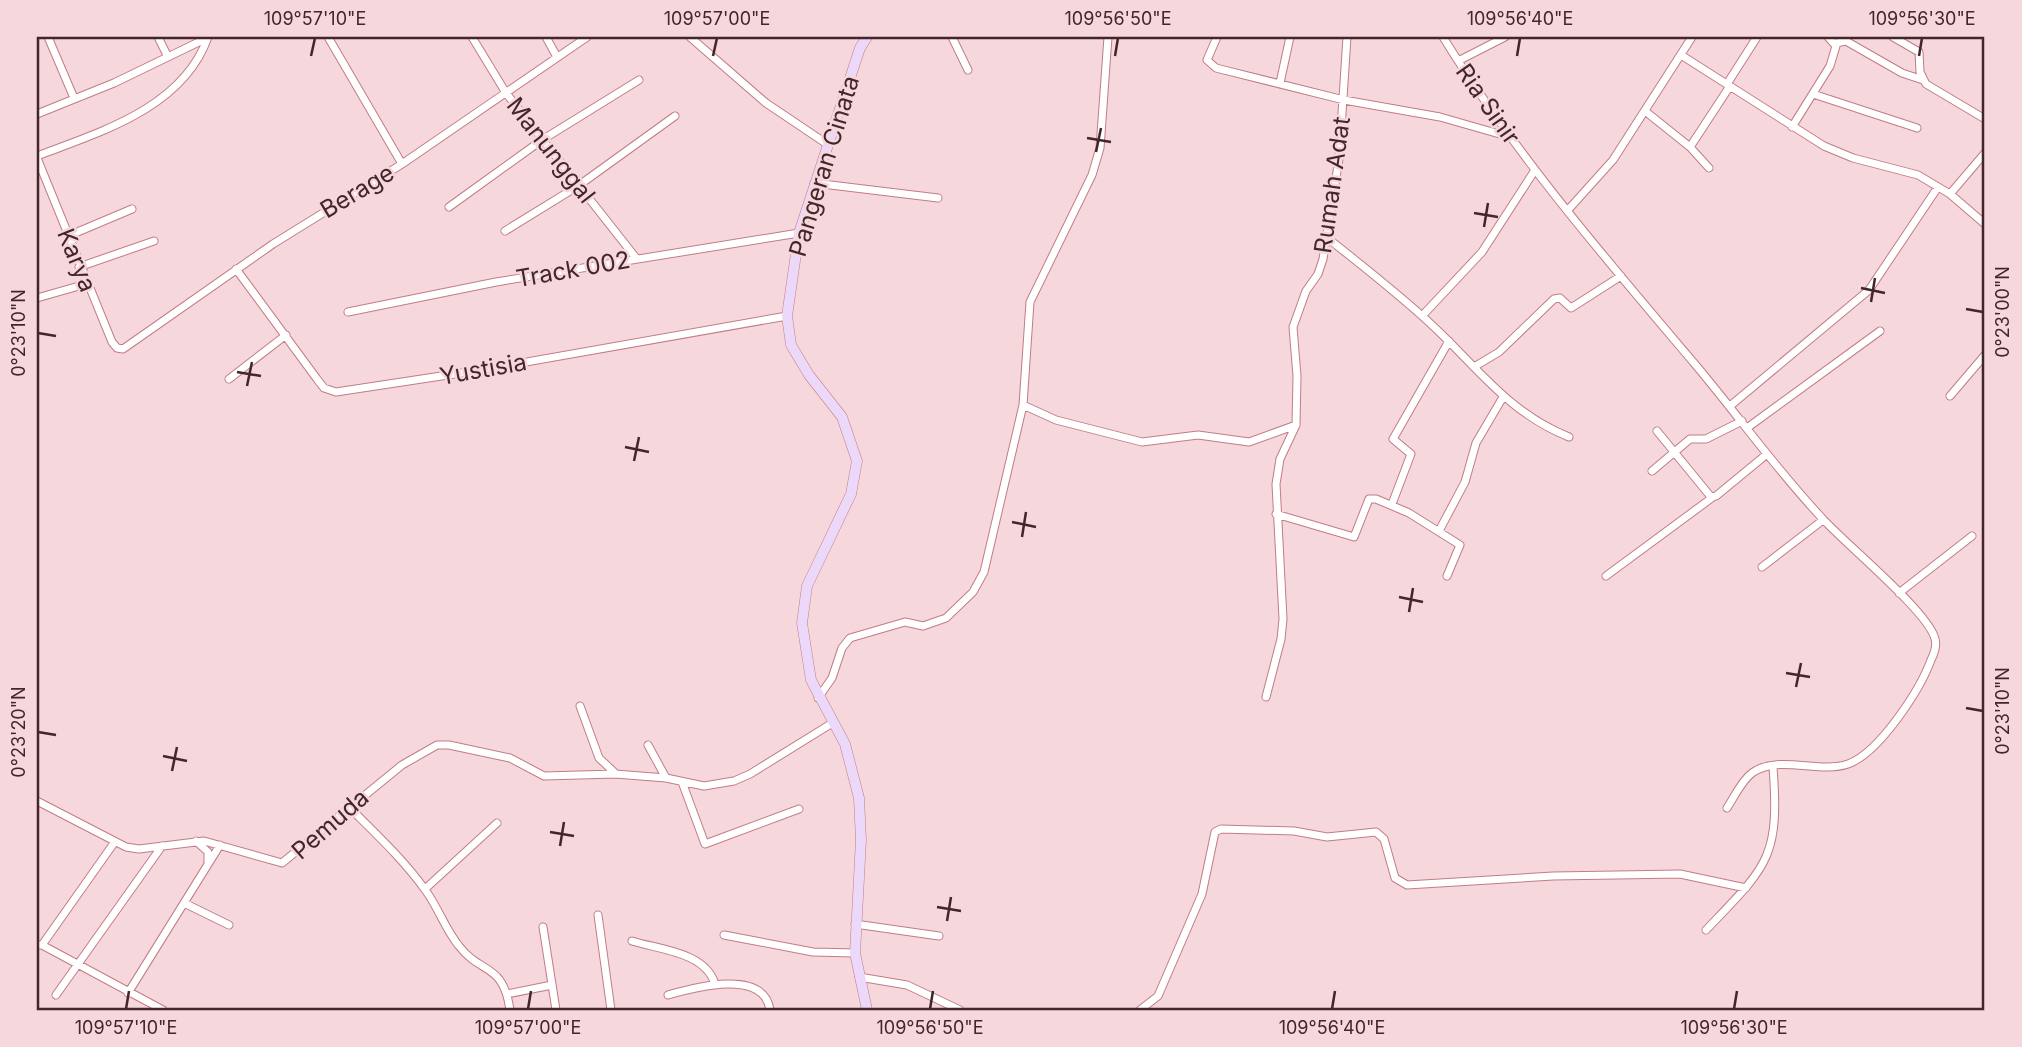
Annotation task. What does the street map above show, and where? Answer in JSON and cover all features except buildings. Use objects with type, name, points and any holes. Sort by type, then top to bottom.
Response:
[{"type":"street","points":[[48,37],[74,98]]},
{"type":"street","points":[[158,37],[167,55]]},
{"type":"street","points":[[37,114],[208,37]]},
{"type":"street","points":[[37,160],[142,112],[185,73],[201,54],[208,37]]},
{"type":"street","points":[[328,37],[402,164]]},
{"type":"street","name":"Manunggal","points":[[472,37],[506,93],[636,258]]},
{"type":"street","points":[[546,37],[557,57]]},
{"type":"street","name":"Berage","points":[[128,346],[236,269],[312,218],[402,164],[587,37]]},
{"type":"street","points":[[690,37],[766,103],[827,144]]},
{"type":"street","name":"Pangeran Cinata","points":[[867,37],[860,48],[799,233],[787,316],[791,345],[809,375],[842,417],[849,430],[857,461],[852,494],[814,566],[804,605],[802,640],[807,667],[818,698],[834,722],[850,763],[860,807],[861,840],[855,953],[867,1010]]},
{"type":"street","points":[[952,37],[968,70]]},
{"type":"street","points":[[818,698],[832,678],[842,648],[850,638],[905,622],[929,625],[951,615],[973,592],[984,572],[1024,405],[1029,307],[1096,162],[1102,140],[1108,37]]},
{"type":"street","points":[[1217,37],[1207,57],[1210,65],[1344,100],[1440,117],[1510,137]]},
{"type":"street","points":[[1280,83],[1290,37]]},
{"type":"street","name":"Rumah Adat","points":[[1266,697],[1281,639],[1283,619],[1276,514],[1278,467],[1296,425],[1294,319],[1306,290],[1320,268],[1336,184],[1347,37]]},
{"type":"street","name":"Ria Sinir","points":[[1443,37],[1510,137],[1621,276],[1823,520],[1899,593],[1936,640],[1930,664],[1905,707],[1891,726],[1852,763],[1773,767]]},
{"type":"street","points":[[1458,61],[1505,37]]},
{"type":"street","points":[[1568,210],[1613,160],[1692,37]]},
{"type":"street","points":[[1690,147],[1757,37]]},
{"type":"street","points":[[1828,37],[1836,43],[1846,41],[1902,73],[1923,80],[1985,119]]},
{"type":"street","points":[[1893,37],[1921,56],[1923,80]]},
{"type":"street","points":[[1792,127],[1830,66],[1836,43]]},
{"type":"street","points":[[1681,55],[1824,146],[1853,158],[1907,171],[1950,194],[1985,223]]},
{"type":"street","points":[[449,207],[542,140],[639,80]]},
{"type":"street","points":[[1814,94],[1917,128]]},
{"type":"street","points":[[1645,111],[1690,147],[1709,168]]},
{"type":"street","points":[[505,231],[578,186],[675,116]]},
{"type":"street","points":[[1950,194],[1985,153]]},
{"type":"street","name":"Karya","points":[[37,160],[112,342],[119,350],[128,346]]},
{"type":"street","points":[[1422,316],[1482,252],[1535,170]]},
{"type":"street","points":[[814,183],[938,198]]},
{"type":"street","points":[[1730,406],[1869,290],[1938,187]]},
{"type":"street","points":[[68,236],[132,209]]},
{"type":"street","name":"Track 002","points":[[348,312],[434,293],[799,233]]},
{"type":"street","points":[[1325,236],[1422,316],[1503,397],[1535,422],[1569,437]]},
{"type":"street","points":[[79,267],[154,241]]},
{"type":"street","name":"Yustisia","points":[[236,269],[324,388],[345,392],[787,316]]},
{"type":"street","points":[[1474,367],[1499,352],[1554,299],[1560,298],[1571,308],[1621,276]]},
{"type":"street","points":[[37,298],[86,284]]},
{"type":"street","points":[[1747,428],[1880,331]]},
{"type":"street","points":[[229,379],[286,335]]},
{"type":"street","points":[[1392,504],[1411,454],[1393,439],[1449,341]]},
{"type":"street","points":[[1950,396],[1985,355]]},
{"type":"street","points":[[1439,531],[1465,482],[1476,443],[1503,397]]},
{"type":"street","points":[[1024,405],[1056,420],[1142,442],[1198,435],[1249,442],[1296,425]]},
{"type":"street","points":[[1652,471],[1690,439],[1706,439],[1742,421]]},
{"type":"street","points":[[1657,431],[1713,497]]},
{"type":"street","points":[[1605,576],[1767,454]]},
{"type":"street","points":[[1276,514],[1354,537],[1369,499],[1392,504],[1461,547],[1447,576]]},
{"type":"street","points":[[1762,567],[1823,520]]},
{"type":"street","points":[[1899,593],[1972,536]]},
{"type":"street","points":[[580,706],[599,758],[615,774],[666,778],[704,786],[734,781],[834,722]]},
{"type":"street","name":"Pemuda","points":[[37,801],[114,843],[133,849],[197,841],[282,863],[414,757],[443,744],[510,758],[536,774],[559,778],[615,774]]},
{"type":"street","points":[[648,746],[666,778]]},
{"type":"street","points":[[1706,930],[1746,888],[1770,852],[1776,807],[1773,767],[1752,773],[1727,808]]},
{"type":"street","points":[[682,782],[705,844],[799,809]]},
{"type":"street","points":[[349,807],[391,848],[425,889],[457,944],[491,969],[507,993],[510,1010]]},
{"type":"street","points":[[425,889],[497,823]]},
{"type":"street","points":[[1140,1010],[1158,996],[1202,894],[1214,850],[1215,832],[1221,829],[1294,831],[1327,837],[1376,832],[1384,839],[1395,878],[1406,885],[1553,876],[1680,874],[1746,888]]},
{"type":"street","points":[[197,841],[208,852],[208,863]]},
{"type":"street","points":[[114,843],[39,945],[163,1010]]},
{"type":"street","points":[[128,993],[220,845]]},
{"type":"street","points":[[56,995],[162,846]]},
{"type":"street","points":[[184,903],[229,925]]},
{"type":"street","points":[[598,915],[611,1010]]},
{"type":"street","points":[[855,924],[939,936]]},
{"type":"street","points":[[543,927],[556,1010]]},
{"type":"street","points":[[724,935],[813,952],[855,953]]},
{"type":"street","points":[[632,942],[702,962],[711,971],[715,984]]},
{"type":"street","points":[[859,977],[907,985],[960,1010]]},
{"type":"street","points":[[668,995],[715,984],[734,984],[764,996],[771,1010]]},
{"type":"street","points":[[507,993],[552,985]]}]
